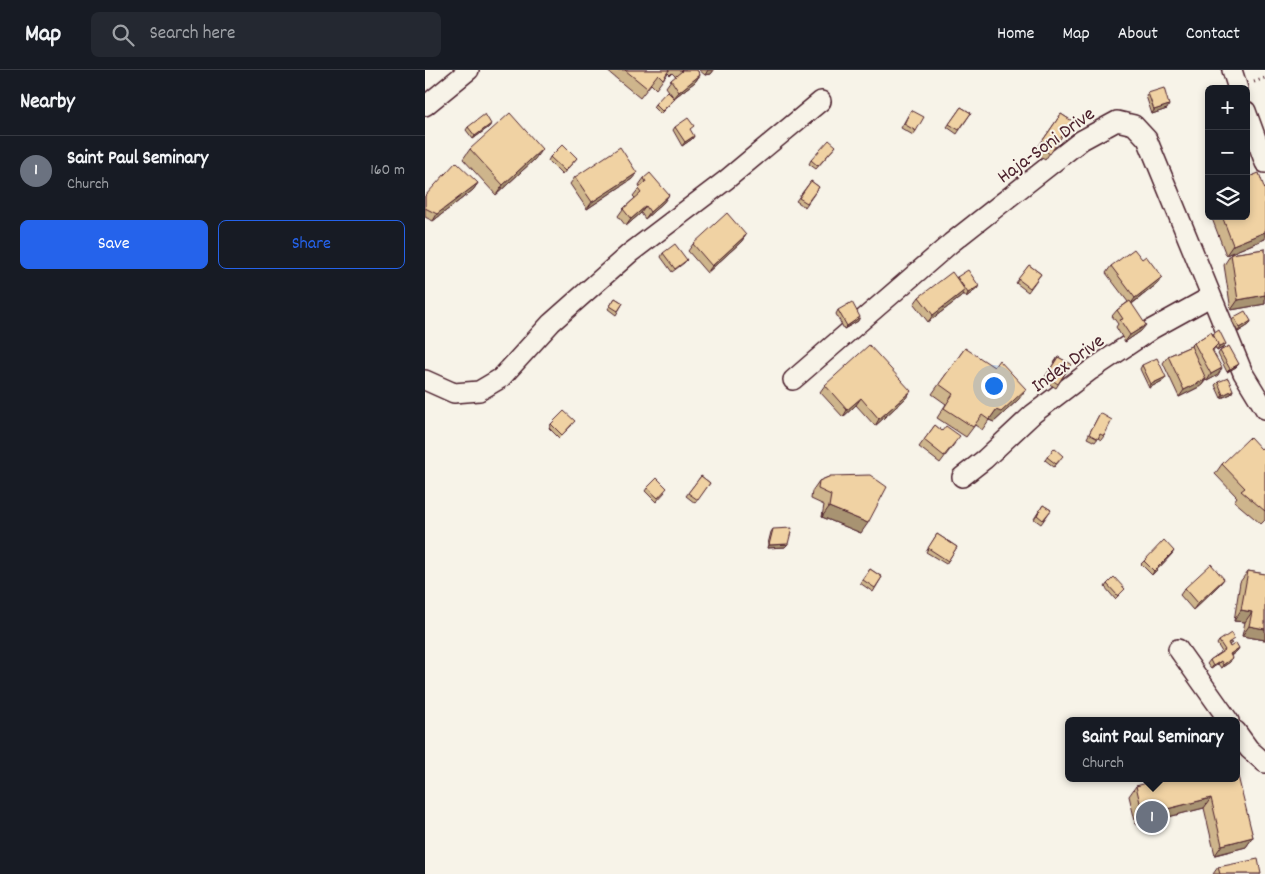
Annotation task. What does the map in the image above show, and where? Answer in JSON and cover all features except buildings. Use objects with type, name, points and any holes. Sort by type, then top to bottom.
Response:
[{"type":"street","points":[[425,106],[469,70]]},
{"type":"street","points":[[1232,70],[1237,85]]},
{"type":"street","points":[[425,380],[454,393],[479,391],[501,378],[551,323],[630,253],[726,180],[821,101]]},
{"type":"street","name":"Haja-Soni Drive","points":[[793,380],[951,243],[1082,140],[1117,121],[1134,125],[1147,139],[1210,297],[1243,373],[1265,409]]},
{"type":"street","points":[[1250,122],[1265,163]]},
{"type":"street","name":"Index Drive","points":[[962,477],[985,459],[1033,414],[1091,370],[1152,329],[1210,297]]},
{"type":"street","points":[[1178,649],[1226,717]]},
{"type":"street","points":[[1240,737],[1249,749],[1265,763]]},
{"type":"place","name":"Saint Paul Seminary","points":[[1152,817]]}]
